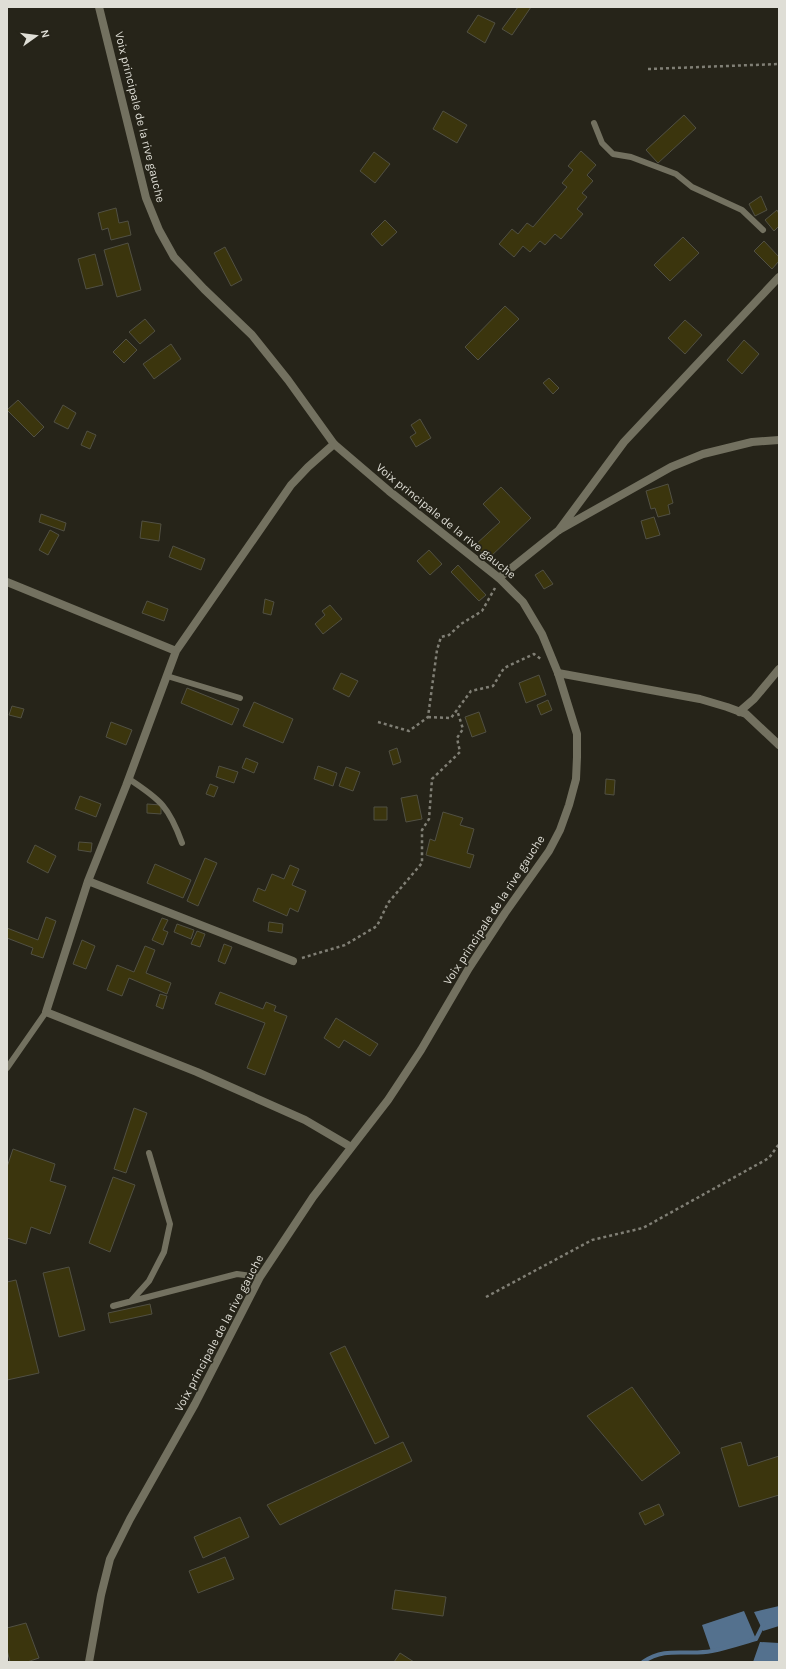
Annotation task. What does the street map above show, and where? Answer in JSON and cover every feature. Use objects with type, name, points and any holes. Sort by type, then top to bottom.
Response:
[{"type":"street","name":"Voix principale de la rive gauche","points":[[89,1662],[101,1595],[110,1559],[130,1520],[231,1335],[260,1277],[313,1197],[388,1100],[421,1050],[469,968],[505,913],[549,851],[560,830],[576,779],[577,742],[570,705],[558,673],[542,634],[523,602],[499,578],[334,444],[288,380],[252,335],[204,289],[174,257],[159,230],[146,198],[99,7]]},
{"type":"street","points":[[559,530],[624,442],[779,277]]},
{"type":"street","points":[[499,578],[559,530],[664,470],[703,454],[752,442],[779,440]]},
{"type":"street","points":[[334,444],[308,467],[291,485],[176,651],[129,779],[88,881],[46,1012],[197,1072],[306,1120],[351,1147]]},
{"type":"street","points":[[7,582],[176,651]]},
{"type":"street","points":[[739,712],[754,699],[779,669]]},
{"type":"street","points":[[558,673],[700,699],[746,714],[779,745]]},
{"type":"street","points":[[88,881],[293,961]]},
{"type":"lane","points":[[594,123],[602,143],[613,154],[646,162],[676,174],[692,188],[742,210],[763,230]]},
{"type":"lane","points":[[167,676],[240,698]]},
{"type":"lane","points":[[129,779],[154,795],[172,817],[182,843]]},
{"type":"lane","points":[[7,1068],[46,1012]]},
{"type":"lane","points":[[131,1301],[149,1281],[164,1252],[170,1224],[149,1153]]},
{"type":"lane","points":[[113,1306],[238,1274],[260,1277]]},
{"type":"path","points":[[648,69],[779,64]]},
{"type":"path","points":[[428,716],[437,650],[442,637],[449,635],[461,624],[482,612],[499,578]]},
{"type":"path","points":[[378,722],[409,730],[428,716],[451,718],[471,691],[493,686],[504,668],[534,654],[558,673]]},
{"type":"path","points":[[293,961],[345,945],[377,926],[388,903],[422,863],[422,830],[429,819],[432,779],[460,752],[457,738],[463,729],[457,710]]},
{"type":"path","points":[[486,1297],[592,1240],[643,1228],[769,1158],[779,1144]]},
{"type":"water","points":[[779,1606],[779,1626],[763,1631],[754,1612]]},
{"type":"water","points":[[744,1611],[756,1639],[711,1651],[702,1625]]},
{"type":"water","points":[[760,1642],[779,1643],[779,1662],[753,1662]]},
{"type":"building","points":[[518,7],[531,7],[512,35],[502,29]]},
{"type":"building","points":[[478,15],[495,23],[485,43],[467,32]]},
{"type":"building","points":[[443,111],[467,125],[457,143],[433,129]]},
{"type":"building","points":[[684,115],[696,128],[658,163],[646,150]]},
{"type":"building","points":[[581,151],[596,165],[587,175],[593,181],[582,193],[587,197],[577,209],[583,214],[561,239],[555,234],[545,245],[540,241],[530,252],[523,246],[514,257],[499,244],[512,229],[518,234],[527,223],[533,227],[567,187],[562,183],[573,170],[568,166]]},
{"type":"building","points":[[374,152],[390,164],[375,183],[360,171]]},
{"type":"building","points":[[761,196],[767,210],[755,216],[749,204]]},
{"type":"building","points":[[116,208],[119,223],[128,221],[131,235],[111,240],[108,228],[102,230],[98,213]]},
{"type":"building","points":[[777,210],[779,214],[779,226],[774,231],[765,220]]},
{"type":"building","points":[[385,220],[397,232],[382,246],[371,234]]},
{"type":"building","points":[[683,237],[699,253],[670,281],[654,265]]},
{"type":"building","points":[[764,241],[779,257],[779,261],[772,269],[754,251]]},
{"type":"building","points":[[128,243],[141,290],[117,297],[104,250]]},
{"type":"building","points":[[225,247],[242,280],[231,286],[214,253]]},
{"type":"building","points":[[95,254],[103,285],[86,289],[78,259]]},
{"type":"building","points":[[505,306],[519,319],[478,360],[465,347]]},
{"type":"building","points":[[145,319],[155,331],[140,344],[129,332]]},
{"type":"building","points":[[685,320],[702,335],[685,354],[668,338]]},
{"type":"building","points":[[126,339],[137,350],[124,363],[113,352]]},
{"type":"building","points":[[744,340],[759,354],[742,374],[727,360]]},
{"type":"building","points":[[171,344],[181,359],[154,379],[143,364]]},
{"type":"building","points":[[549,378],[559,388],[553,394],[543,383]]},
{"type":"building","points":[[18,400],[44,427],[34,437],[7,410]]},
{"type":"building","points":[[63,405],[76,413],[68,429],[54,422]]},
{"type":"building","points":[[420,419],[431,438],[416,447],[410,437],[416,433],[411,425]]},
{"type":"building","points":[[87,431],[96,435],[90,449],[81,445]]},
{"type":"building","points":[[668,484],[673,503],[668,505],[670,514],[658,517],[655,508],[651,509],[646,491]]},
{"type":"building","points":[[501,487],[531,518],[488,559],[475,545],[500,522],[483,504]]},
{"type":"building","points":[[41,514],[66,523],[64,531],[39,522]]},
{"type":"building","points":[[654,517],[660,535],[646,539],[641,521]]},
{"type":"building","points":[[142,521],[161,524],[159,541],[140,538]]},
{"type":"building","points":[[50,530],[59,535],[48,555],[39,550]]},
{"type":"building","points":[[173,546],[205,559],[201,570],[169,557]]},
{"type":"building","points":[[429,550],[442,564],[430,575],[417,561]]},
{"type":"building","points":[[458,565],[486,595],[479,601],[451,572]]},
{"type":"building","points":[[543,570],[553,584],[544,589],[535,575]]},
{"type":"building","points":[[265,599],[274,602],[271,615],[263,613]]},
{"type":"building","points":[[147,601],[168,609],[164,621],[142,613]]},
{"type":"building","points":[[330,605],[342,619],[323,634],[315,624],[325,615],[322,611]]},
{"type":"building","points":[[341,673],[358,681],[349,697],[333,689]]},
{"type":"building","points":[[539,675],[546,695],[526,703],[519,683]]},
{"type":"building","points":[[187,688],[239,709],[232,725],[181,703]]},
{"type":"building","points":[[548,700],[552,710],[541,715],[537,705]]},
{"type":"building","points":[[254,702],[293,719],[283,743],[243,726]]},
{"type":"building","points":[[12,706],[24,709],[21,718],[9,715]]},
{"type":"building","points":[[479,712],[486,732],[472,737],[465,717]]},
{"type":"building","points":[[111,722],[132,730],[126,745],[106,737]]},
{"type":"building","points":[[397,748],[401,762],[393,765],[389,751]]},
{"type":"building","points":[[246,758],[258,763],[254,773],[242,768]]},
{"type":"building","points":[[219,766],[238,772],[234,783],[216,777]]},
{"type":"building","points":[[318,766],[337,773],[333,786],[314,779]]},
{"type":"building","points":[[346,767],[360,772],[353,791],[339,786]]},
{"type":"building","points":[[606,779],[615,780],[614,795],[605,794]]},
{"type":"building","points":[[210,784],[218,787],[214,797],[206,794]]},
{"type":"building","points":[[417,795],[422,819],[406,822],[401,798]]},
{"type":"building","points":[[80,796],[101,804],[96,817],[75,809]]},
{"type":"building","points":[[147,804],[161,805],[161,814],[147,813]]},
{"type":"building","points":[[374,807],[387,807],[387,820],[374,820]]},
{"type":"building","points":[[443,812],[463,818],[460,825],[474,829],[467,853],[474,855],[470,868],[426,855],[430,839],[435,841]]},
{"type":"building","points":[[79,842],[92,843],[91,852],[78,850]]},
{"type":"building","points":[[35,845],[56,856],[48,873],[27,862]]},
{"type":"building","points":[[205,858],[217,863],[198,906],[187,901]]},
{"type":"building","points":[[155,864],[191,880],[183,898],[147,883]]},
{"type":"building","points":[[290,865],[299,869],[292,885],[306,891],[298,912],[290,908],[287,916],[253,901],[258,888],[265,891],[272,874],[284,879]]},
{"type":"building","points":[[46,917],[56,921],[43,958],[31,954],[33,948],[7,938],[7,928],[38,940]]},
{"type":"building","points":[[162,918],[168,920],[163,930],[168,932],[163,945],[152,940]]},
{"type":"building","points":[[269,922],[283,924],[282,933],[268,931]]},
{"type":"building","points":[[177,924],[194,930],[191,939],[174,932]]},
{"type":"building","points":[[197,931],[205,934],[200,947],[191,944]]},
{"type":"building","points":[[82,940],[95,946],[86,969],[73,964]]},
{"type":"building","points":[[224,944],[232,947],[225,964],[218,961]]},
{"type":"building","points":[[145,946],[155,950],[146,973],[171,983],[167,994],[129,978],[122,996],[107,990],[117,965],[134,972]]},
{"type":"building","points":[[220,992],[263,1009],[266,1002],[276,1006],[274,1011],[287,1016],[265,1075],[247,1068],[265,1023],[215,1004]]},
{"type":"building","points":[[160,994],[167,996],[163,1009],[156,1006]]},
{"type":"building","points":[[336,1018],[378,1044],[370,1056],[344,1040],[339,1048],[324,1038]]},
{"type":"building","points":[[134,1108],[147,1113],[126,1173],[114,1169]]},
{"type":"building","points":[[13,1149],[55,1164],[50,1181],[66,1186],[50,1234],[31,1227],[26,1244],[7,1238],[7,1167]]},
{"type":"building","points":[[113,1177],[135,1185],[110,1252],[89,1243]]},
{"type":"building","points":[[69,1267],[85,1330],[59,1337],[43,1273]]},
{"type":"building","points":[[16,1280],[39,1373],[7,1380],[7,1282]]},
{"type":"building","points":[[150,1304],[152,1314],[110,1323],[108,1313]]},
{"type":"building","points":[[345,1346],[389,1437],[375,1444],[330,1353]]},
{"type":"building","points":[[632,1387],[680,1453],[642,1481],[587,1416]]},
{"type":"building","points":[[403,1442],[412,1461],[280,1525],[267,1505]]},
{"type":"building","points":[[741,1442],[748,1466],[779,1456],[779,1495],[739,1507],[721,1448]]},
{"type":"building","points":[[659,1504],[664,1515],[645,1525],[639,1513]]},
{"type":"building","points":[[240,1517],[249,1537],[203,1558],[194,1537]]},
{"type":"building","points":[[225,1557],[234,1579],[198,1593],[189,1571]]},
{"type":"building","points":[[395,1590],[446,1597],[443,1616],[392,1609]]},
{"type":"building","points":[[26,1623],[39,1658],[27,1662],[10,1662],[7,1650],[7,1628]]},
{"type":"building","points":[[400,1653],[414,1662],[394,1662]]},
{"type":"waterway","points":[[643,1662],[660,1654],[712,1651],[756,1639],[764,1623]]}]
